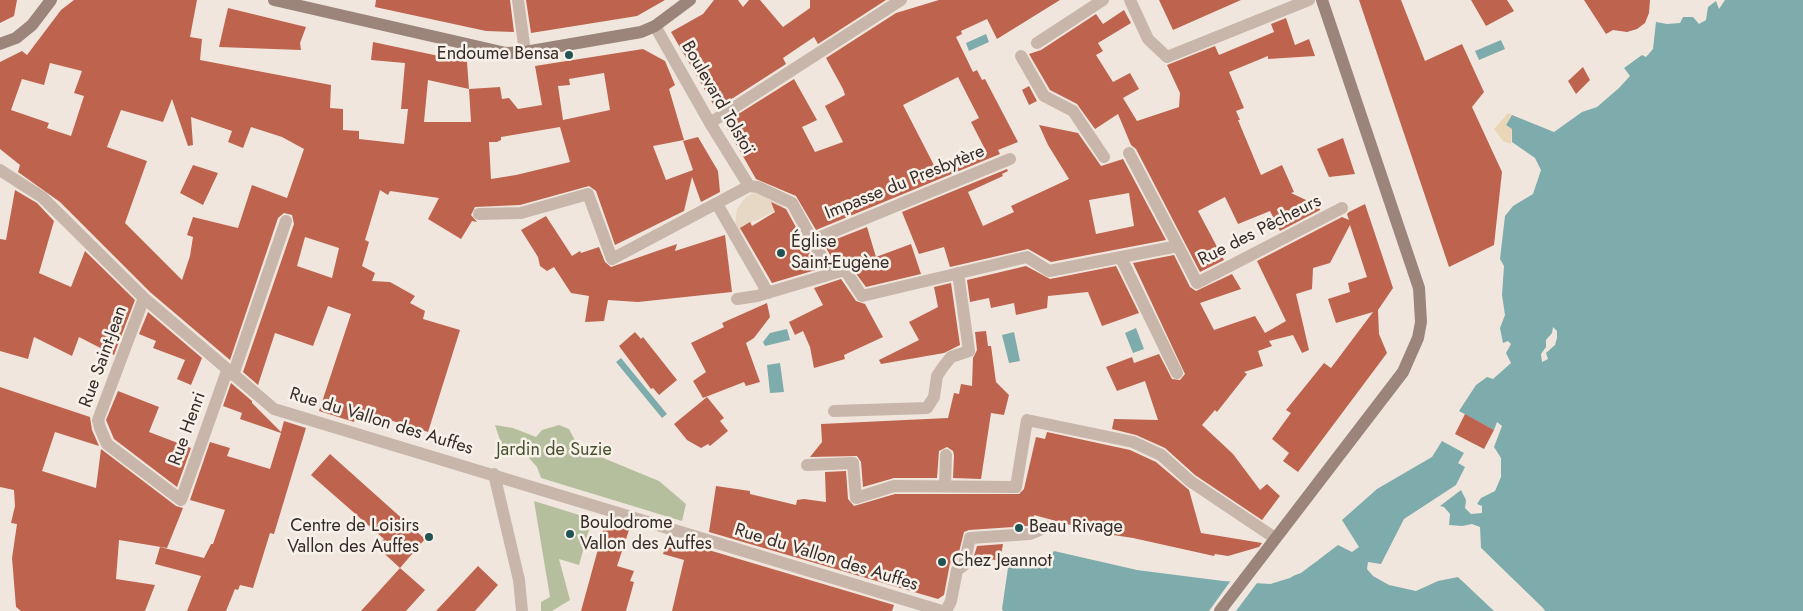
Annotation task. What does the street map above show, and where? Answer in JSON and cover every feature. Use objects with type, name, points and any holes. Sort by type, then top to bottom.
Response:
[{"type":"main road","points":[[0,44],[16,38],[32,25],[51,0]]},
{"type":"main road","points":[[274,0],[506,53],[525,52],[641,32],[655,26],[690,0]]},
{"type":"main road","points":[[1220,611],[1403,372],[1418,338],[1422,322],[1419,288],[1322,0]]},
{"type":"street","points":[[518,0],[525,52]]},
{"type":"street","points":[[710,123],[902,0]]},
{"type":"street","points":[[1037,43],[1103,0]]},
{"type":"street","points":[[1130,0],[1148,39],[1167,57],[1309,0]]},
{"type":"street","name":"Boulevard Tolstoï","points":[[655,26],[748,186]]},
{"type":"street","points":[[1021,56],[1044,96],[1073,111],[1104,157]]},
{"type":"street","points":[[1129,154],[1178,246]]},
{"type":"street","name":"Impasse du Presbytère","points":[[813,240],[1010,159]]},
{"type":"street","name":"Rue du Vallon des Auffes","points":[[0,170],[42,197],[144,298],[274,409],[944,611],[951,601],[957,570],[964,565],[970,538],[1030,534],[1047,527]]},
{"type":"street","points":[[479,214],[521,213],[588,194],[612,259],[748,186],[758,186],[792,203],[831,274],[768,293],[737,299]]},
{"type":"street","points":[[717,204],[768,293]]},
{"type":"street","name":"Rue des Pêcheurs","points":[[831,274],[845,270],[862,296],[1027,257],[1049,271],[1178,246],[1197,283],[1342,208]]},
{"type":"street","name":"Rue Henri","points":[[181,500],[286,221]]},
{"type":"street","points":[[1121,258],[1176,373]]},
{"type":"street","points":[[834,411],[927,408],[934,398],[937,376],[943,366],[951,357],[969,351],[958,274]]},
{"type":"street","name":"Rue Saint-Jean","points":[[144,298],[98,420],[107,444],[181,500]]},
{"type":"street","points":[[807,465],[853,463],[856,498],[894,486],[1016,487],[1027,420],[1132,442],[1161,455],[1190,481],[1275,538]]},
{"type":"street","points":[[946,455],[946,486]]},
{"type":"street","points":[[494,474],[519,580],[522,611]]},
{"type":"green space","name":"Jardin de Suzie","points":[[495,425],[513,428],[536,437],[542,430],[559,425],[569,429],[579,448],[659,481],[686,504],[682,521],[541,478],[537,467],[522,450],[502,446]]},
{"type":"green space","points":[[534,501],[592,519],[579,565],[559,559],[570,600],[552,611],[541,611],[541,602],[550,597]]},
{"type":"sand","points":[[1508,113],[1512,115],[1506,124],[1512,129],[1511,144],[1503,141],[1494,129]]},
{"type":"shaded area","points":[[754,193],[762,193],[784,206],[755,221],[753,220],[749,227],[738,233],[735,225],[737,209],[746,197]]},
{"type":"water","points":[[1725,0],[1803,0],[1803,611],[1545,611],[1481,548],[1480,527],[1472,524],[1462,526],[1449,525],[1450,514],[1444,507],[1440,506],[1461,490],[1466,500],[1465,508],[1471,514],[1482,513],[1482,506],[1477,504],[1481,498],[1495,491],[1501,477],[1501,458],[1494,447],[1502,426],[1497,422],[1494,430],[1459,411],[1476,385],[1487,377],[1493,379],[1511,363],[1506,353],[1511,344],[1508,341],[1503,343],[1500,328],[1505,315],[1502,295],[1504,266],[1500,259],[1505,216],[1513,206],[1533,194],[1541,170],[1535,158],[1512,142],[1512,129],[1506,125],[1512,115],[1554,132],[1582,112],[1597,107],[1619,88],[1630,76],[1624,68],[1642,55],[1646,57],[1653,49],[1656,22],[1667,24],[1680,23],[1683,17],[1693,17],[1699,24],[1706,20],[1708,7],[1716,1],[1719,9]],"holes":[[[1553,327],[1557,331],[1555,345],[1546,353],[1548,359],[1542,362],[1541,354],[1546,347],[1546,340],[1552,333]]]},
{"type":"water","points":[[986,34],[989,42],[969,51],[966,43]]},
{"type":"water","points":[[1501,40],[1505,49],[1479,60],[1475,51]]},
{"type":"water","points":[[1136,328],[1144,349],[1133,353],[1125,333]]},
{"type":"water","points":[[787,329],[790,340],[765,346],[763,342],[770,333]]},
{"type":"water","points":[[1014,332],[1020,361],[1009,363],[1002,335]]},
{"type":"water","points":[[621,358],[667,414],[662,418],[616,362]]},
{"type":"water","points":[[780,363],[784,392],[770,393],[767,365]]},
{"type":"water","points":[[1442,441],[1464,453],[1458,463],[1465,467],[1456,485],[1404,519],[1381,564],[1368,562],[1367,569],[1373,576],[1389,585],[1416,591],[1438,581],[1458,577],[1494,611],[1003,611],[1002,609],[1009,561],[1042,568],[1054,551],[1137,570],[1223,581],[1270,584],[1290,578],[1317,561],[1333,547],[1338,545],[1352,552],[1359,547],[1342,520],[1377,489],[1432,457]]},
{"type":"pier","points":[[1336,543],[1338,545],[1301,573],[1270,584],[1268,581],[1300,571]]},
{"type":"pier","points":[[1481,548],[1545,611],[1542,611],[1479,550]]},
{"type":"pier","points":[[1459,575],[1496,609],[1497,611],[1458,577]]},
{"type":"pier","points":[[1232,579],[1260,579],[1236,611],[1209,611]]},
{"type":"building","points":[[0,0],[17,0],[14,16],[0,23]]},
{"type":"building","points":[[74,0],[197,0],[190,37],[202,39],[200,60],[331,85],[330,108],[343,109],[343,130],[359,131],[359,139],[404,144],[408,109],[401,109],[405,63],[371,60],[373,42],[467,62],[469,89],[500,87],[502,99],[509,98],[518,109],[542,105],[535,66],[643,49],[665,61],[675,85],[669,89],[684,140],[653,146],[666,180],[693,170],[683,141],[698,137],[718,171],[720,192],[701,202],[692,177],[684,211],[615,245],[596,191],[589,186],[520,205],[475,207],[471,215],[477,222],[472,221],[461,239],[428,219],[439,198],[390,191],[388,195],[380,190],[365,240],[369,242],[362,266],[375,273],[372,281],[390,282],[415,296],[410,303],[425,311],[423,319],[460,330],[428,432],[358,410],[354,422],[319,411],[351,314],[328,306],[313,346],[275,333],[258,385],[243,372],[294,224],[292,215],[284,213],[278,218],[230,360],[150,292],[60,202],[18,172],[20,165],[0,149],[0,62],[22,51],[27,55],[61,10]],"holes":[[[50,63],[82,71],[74,93],[84,96],[71,136],[47,128],[49,123],[11,110],[22,79],[44,85]],[[604,73],[610,110],[563,120],[558,86],[570,85],[569,79]],[[428,80],[469,89],[471,122],[424,122]],[[172,99],[188,146],[193,145],[191,117],[232,131],[228,142],[243,148],[251,127],[282,137],[304,149],[287,198],[252,185],[238,228],[193,217],[187,235],[193,237],[190,256],[182,280],[125,223],[147,161],[107,147],[121,110],[163,122]],[[560,127],[570,162],[491,179],[489,142],[497,142],[501,140],[501,137]],[[305,237],[339,248],[332,278],[297,266]]]},
{"type":"building","points":[[376,0],[510,0],[514,32],[486,31],[375,7]]},
{"type":"building","points":[[526,0],[665,0],[637,16],[531,33]]},
{"type":"building","points":[[714,0],[738,0],[743,7],[749,0],[760,0],[783,27],[810,8],[810,0],[886,0],[818,44],[814,37],[783,58],[786,64],[716,109],[671,32],[703,14]]},
{"type":"building","points":[[939,0],[1060,0],[997,39],[987,19],[961,31],[962,34],[956,37],[973,72],[977,70],[982,80],[985,79],[1018,142],[998,150],[1000,154],[816,230],[796,196],[756,179],[724,123],[794,79],[817,120],[802,127],[815,152],[843,142],[825,106],[845,95],[826,58],[896,13]],"holes":[[[958,77],[979,118],[971,122],[987,153],[952,169],[949,164],[937,171],[903,105]]]},
{"type":"building","points":[[1159,0],[1241,0],[1173,30]]},
{"type":"building","points":[[1359,0],[1401,0],[1425,61],[1462,44],[1484,92],[1472,107],[1502,172],[1494,245],[1449,267]]},
{"type":"building","points":[[1471,0],[1507,0],[1514,11],[1486,26]]},
{"type":"building","points":[[1584,0],[1650,0],[1649,13],[1645,23],[1637,29],[1627,32],[1613,30],[1606,34]]},
{"type":"building","points":[[228,8],[306,27],[300,43],[301,50],[219,47]]},
{"type":"building","points":[[1124,10],[1131,23],[1098,43],[1103,51],[1096,55],[1113,82],[1130,73],[1139,89],[1123,98],[1137,121],[1179,107],[1180,93],[1167,65],[1215,46],[1219,55],[1274,32],[1271,24],[1286,18],[1295,45],[1309,39],[1315,56],[1268,59],[1268,56],[1229,72],[1244,108],[1236,111],[1240,120],[1238,120],[1261,175],[1282,165],[1294,192],[1291,193],[1319,206],[1320,210],[1280,231],[1270,211],[1238,224],[1225,197],[1198,211],[1224,260],[1200,272],[1136,149],[1131,145],[1118,114],[1095,129],[1077,104],[1050,90],[1029,54],[1041,50],[1096,14],[1103,24]]},
{"type":"building","points":[[1583,67],[1590,80],[1576,94],[1568,81]]},
{"type":"building","points":[[1029,86],[1037,101],[1029,105],[1022,90]]},
{"type":"building","points":[[1039,125],[1078,133],[1101,166],[1123,159],[1166,240],[1051,262],[1028,249],[950,267],[944,247],[919,254],[902,212],[1007,169],[1008,171],[1002,174],[1003,176],[968,192],[983,226],[1014,212],[1011,206],[1069,179],[1048,145]],"holes":[[[1129,193],[1134,226],[1096,234],[1089,200]]]},
{"type":"building","points":[[1343,138],[1355,174],[1329,177],[1317,149]]},
{"type":"building","points":[[193,165],[218,173],[203,205],[180,193]]},
{"type":"building","points":[[15,190],[37,203],[54,221],[39,273],[71,287],[85,251],[135,300],[114,355],[79,337],[72,356],[34,337],[28,359],[0,351],[0,239],[6,240]]},
{"type":"building","name":"Église Saint-Eugène","points":[[771,202],[786,209],[819,269],[772,283],[740,228],[750,222],[752,226],[775,212]]},
{"type":"building","points":[[1365,204],[1393,288],[1378,310],[1379,334],[1387,353],[1298,472],[1283,461],[1289,453],[1272,439],[1291,413],[1286,410],[1324,363],[1331,368],[1373,312],[1336,323],[1328,299],[1350,292],[1348,283],[1367,277],[1350,225],[1330,263],[1313,268],[1312,289],[1296,294],[1309,350],[1302,353],[1293,335],[1269,341],[1272,346],[1258,351],[1263,366],[1244,372],[1247,374],[1217,412],[1215,410],[1202,425],[1233,454],[1260,490],[1267,484],[1280,496],[1262,520],[1195,475],[1165,448],[1136,435],[1112,429],[1114,419],[1158,420],[1145,381],[1117,391],[1106,367],[1132,357],[1134,363],[1159,354],[1172,379],[1180,380],[1185,374],[1133,263],[1174,255],[1190,287],[1196,291],[1232,274],[1241,289],[1200,303],[1214,330],[1255,316],[1265,333],[1286,321],[1257,261],[1342,217],[1349,220],[1347,214],[1349,212]]},
{"type":"building","points":[[546,216],[572,256],[580,251],[581,253],[599,247],[605,262],[611,267],[677,244],[675,251],[725,235],[732,292],[638,302],[608,300],[604,321],[585,322],[589,296],[571,293],[554,267],[547,271],[540,266],[538,257],[521,230]]},
{"type":"building","points":[[867,227],[876,257],[911,244],[921,274],[866,287],[848,263],[835,264],[824,244]]},
{"type":"building","points":[[1026,266],[1050,279],[1116,266],[1139,313],[1102,326],[1088,292],[1048,296],[1047,308],[1016,315],[1014,303],[991,308],[989,298],[970,302],[967,280]]},
{"type":"building","points":[[841,279],[856,301],[865,304],[883,337],[844,355],[845,359],[814,368],[810,347],[803,331],[795,335],[789,322],[823,305],[814,288]]},
{"type":"building","points":[[951,283],[960,345],[944,353],[881,364],[879,360],[919,340],[909,322],[938,307],[934,287]]},
{"type":"building","points":[[767,303],[770,317],[754,338],[746,343],[760,382],[746,386],[744,382],[703,398],[693,381],[706,372],[691,343],[724,327],[722,323]]},
{"type":"building","points":[[148,312],[202,358],[191,385],[177,379],[185,360],[153,348],[156,341],[139,334]]},
{"type":"building","points":[[986,331],[988,346],[991,346],[996,382],[1009,395],[1004,415],[991,413],[981,479],[953,478],[954,455],[953,451],[947,447],[939,451],[937,478],[894,478],[863,487],[861,462],[857,456],[810,457],[822,442],[821,424],[948,418],[954,393],[959,394],[961,384],[972,386],[973,358],[977,350],[975,332]]},
{"type":"building","points":[[635,332],[641,339],[643,337],[677,380],[659,395],[653,388],[651,389],[619,346]]},
{"type":"building","points":[[231,383],[252,401],[281,432],[284,421],[306,428],[274,534],[270,533],[253,588],[240,585],[238,590],[235,589],[226,611],[187,611],[201,576],[155,564],[160,547],[204,558],[211,544],[213,544],[225,510],[190,500],[210,442],[230,448],[227,456],[270,469],[281,433],[240,419],[242,413],[223,406]]},
{"type":"building","points":[[0,387],[90,417],[92,430],[99,446],[55,432],[42,471],[96,488],[101,449],[176,506],[183,508],[167,548],[119,540],[116,579],[155,585],[145,611],[21,611],[16,607],[12,558],[17,524],[11,523],[15,506],[14,490],[0,487]]},
{"type":"building","points":[[118,391],[159,407],[149,432],[191,448],[177,487],[114,439],[106,420]]},
{"type":"building","points":[[707,397],[724,418],[720,421],[728,431],[710,446],[708,444],[701,448],[687,440],[674,424]]},
{"type":"building","points":[[1465,414],[1494,430],[1484,449],[1455,434]]},
{"type":"building","points":[[1047,432],[1130,450],[1156,462],[1189,490],[1201,533],[1262,543],[1259,547],[1228,556],[1215,554],[1214,556],[1133,538],[1100,533],[1034,515],[1035,523],[1028,526],[969,530],[964,532],[957,560],[950,563],[944,595],[938,599],[709,532],[716,486],[750,491],[750,494],[796,505],[797,500],[804,499],[826,502],[825,472],[846,471],[848,499],[854,506],[895,494],[1019,494],[1024,489],[1036,437],[1045,439]]},
{"type":"building","points":[[330,454],[425,539],[400,568],[377,547],[384,539],[311,475]]},
{"type":"building","points":[[606,520],[630,527],[617,566],[634,571],[630,581],[634,582],[626,611],[581,611]]},
{"type":"building","points":[[668,538],[894,605],[892,611],[672,611],[684,560],[663,554]]},
{"type":"building","points":[[1003,544],[1000,561],[974,556],[977,546]]},
{"type":"building","points":[[478,566],[498,585],[475,611],[436,611]]},
{"type":"building","points":[[400,568],[425,590],[406,611],[361,611]]},
{"type":"place","name":"Endoume Bensa","points":[[569,55]]},
{"type":"place","name":"Église Saint-Eugène","points":[[781,253]]},
{"type":"place","name":"Beau Rivage","points":[[1019,528]]},
{"type":"place","name":"Boulodrome Vallon des Auffes","points":[[570,534]]},
{"type":"place","name":"Centre de Loisirs Vallon des Auffes","points":[[429,537]]},
{"type":"place","name":"Chez Jeannot","points":[[942,562]]}]
